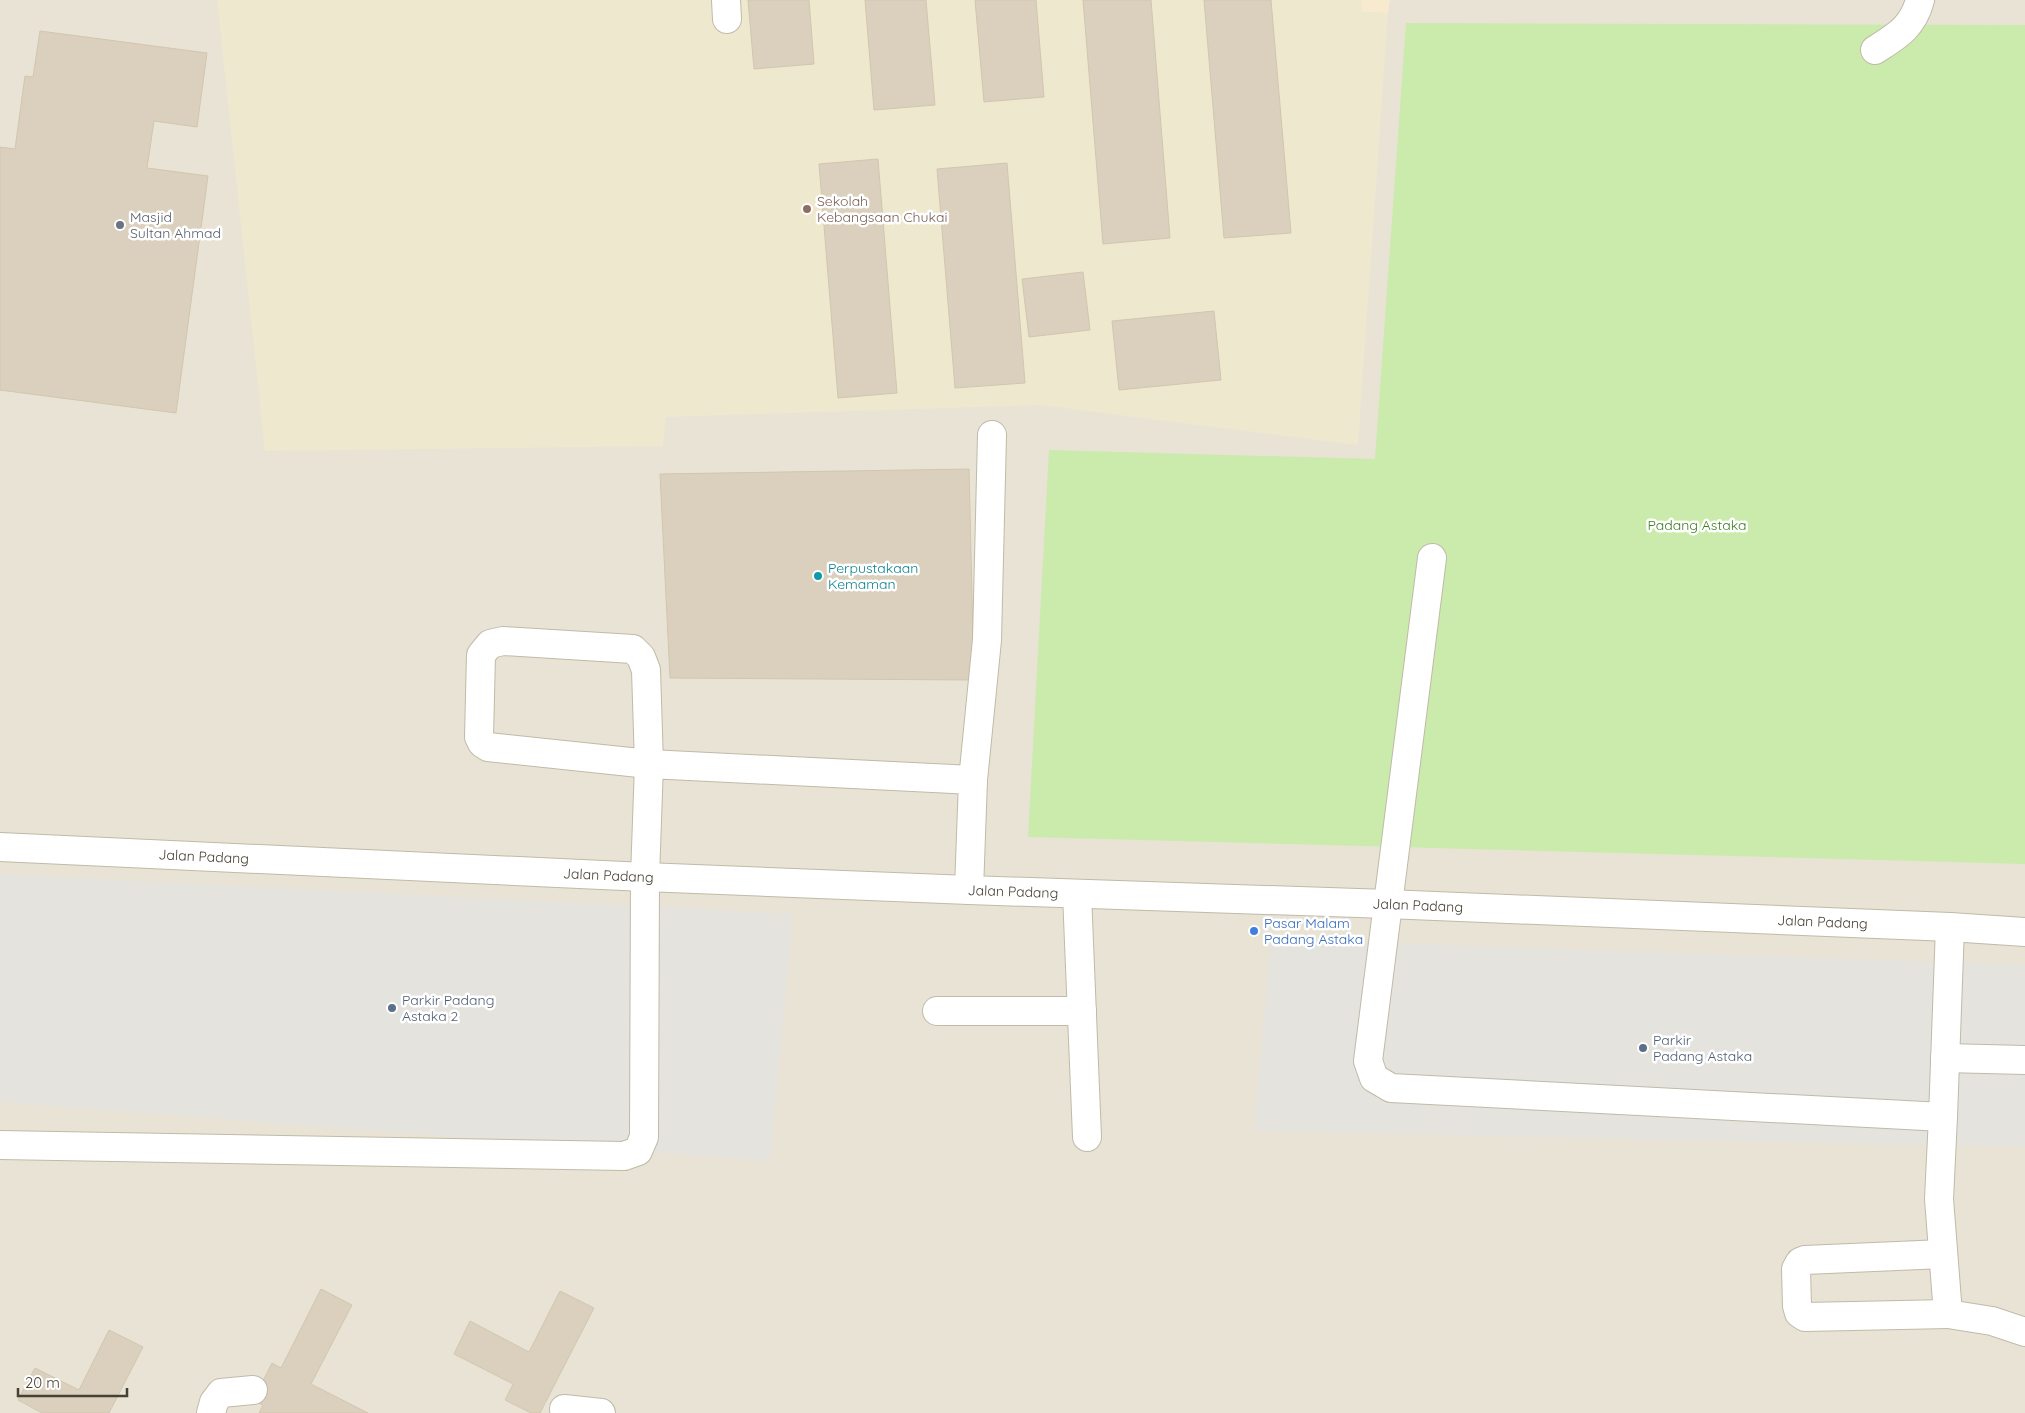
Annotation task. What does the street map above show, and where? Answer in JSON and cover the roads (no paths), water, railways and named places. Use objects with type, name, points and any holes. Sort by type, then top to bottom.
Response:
[{"type":"street","points":[[1875,50],[1901,33],[1916,14],[1920,0]]},
{"type":"street","points":[[969,890],[973,780],[987,640],[992,435]]},
{"type":"street","points":[[1432,558],[1368,1061],[1374,1078],[1391,1088],[1943,1117]]},
{"type":"street","points":[[0,1144],[624,1156],[638,1150],[644,1137],[649,764],[646,670],[641,657],[633,649],[503,641],[490,644],[482,655],[479,737],[482,743],[488,747],[649,764],[973,780]]},
{"type":"street","name":"Jalan Padang","points":[[0,847],[646,877],[1388,904],[1950,927],[2025,932]]},
{"type":"street","points":[[1077,894],[1087,1137]]},
{"type":"street","points":[[1948,1314],[1939,1200],[1950,927]]},
{"type":"street","points":[[937,1011],[1082,1011]]},
{"type":"street","points":[[1945,1058],[2025,1060]]},
{"type":"street","points":[[1943,1254],[1805,1260],[1800,1262],[1796,1269],[1797,1306],[1799,1312],[1805,1317],[1948,1314],[1992,1321],[2025,1332]]},
{"type":"street","points":[[211,1413],[214,1402],[220,1393],[252,1390]]},
{"type":"street","points":[[564,1409],[600,1413]]},
{"type":"place","name":"Sekolah Kebangsaan Chukai","points":[[807,209]]},
{"type":"place","name":"Masjid Sultan Ahmad","points":[[120,225]]},
{"type":"place","name":"Perpustakaan Kemaman","points":[[818,576]]},
{"type":"place","name":"Pasar Malam Padang Astaka","points":[[1254,931]]},
{"type":"place","name":"Parkir Padang Astaka 2","points":[[392,1008]]},
{"type":"place","name":"Parkir Padang Astaka","points":[[1643,1048]]},
{"type":"park label","name":"Padang Astaka","points":[[1697,525]]}]
